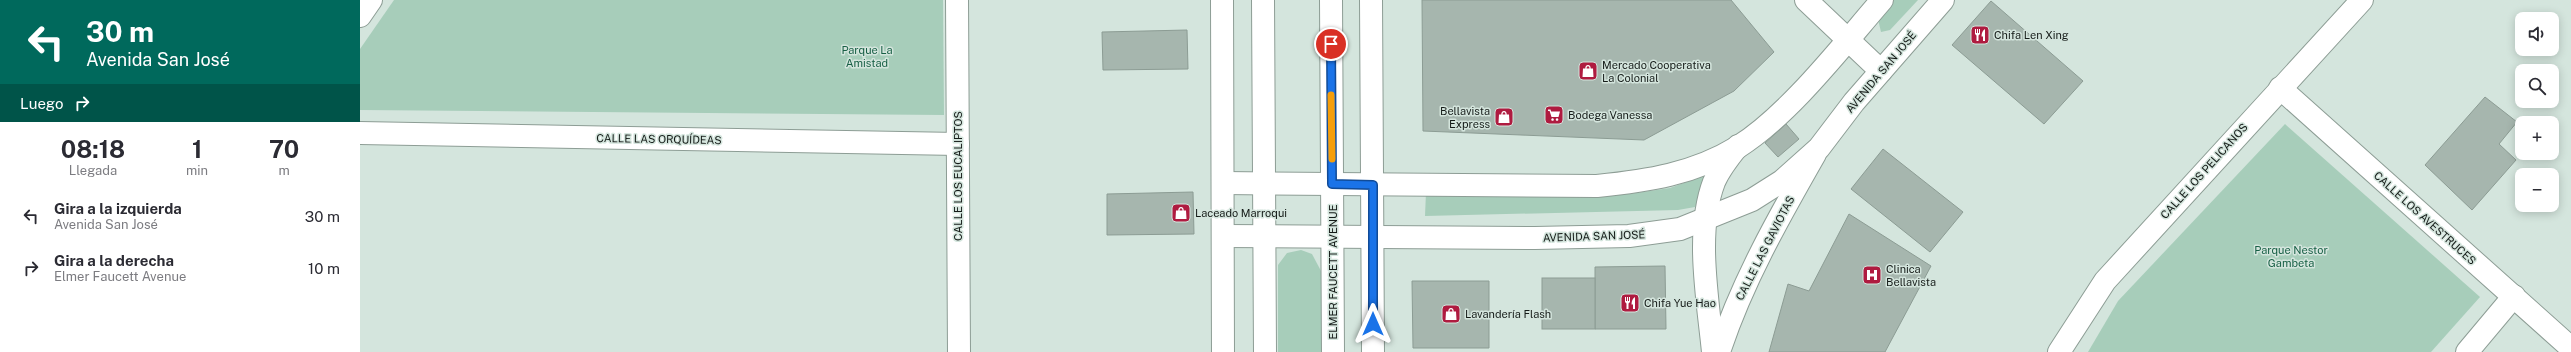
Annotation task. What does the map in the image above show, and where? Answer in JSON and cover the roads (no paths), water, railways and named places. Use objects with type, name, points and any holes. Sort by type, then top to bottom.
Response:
[{"type":"street","points":[[360,16],[371,0]]},
{"type":"street","name":"CALLE LOS EUCALIPTOS","points":[[957,0],[959,352]]},
{"type":"street","points":[[1222,0],[1223,352]]},
{"type":"street","points":[[1262,0],[1265,352]]},
{"type":"street","name":"ELMER FAUCETT AVENUE","points":[[1331,0],[1333,352]]},
{"type":"street","points":[[1371,0],[1373,352]]},
{"type":"street","points":[[1806,0],[1880,71]]},
{"type":"street","points":[[1223,183],[1597,186],[1648,181],[1687,170],[1738,146],[1774,118],[1847,41],[1882,0]]},
{"type":"street","name":"AVENIDA SAN JOSÉ","points":[[1223,236],[1629,236],[1680,229],[1706,220],[1758,196],[1782,181],[1819,148],[1880,71],[1943,0]]},
{"type":"street","name":"CALLE LOS PELICANOS","points":[[2059,352],[2106,281],[2280,88],[2362,0]]},
{"type":"street","name":"CALLE LOS AVESTRUCES","points":[[2280,88],[2571,348]]},
{"type":"street","name":"CALLE LAS ORQUÍDEAS","points":[[360,133],[958,144]]},
{"type":"street","points":[[1713,352],[1706,268],[1706,220],[1715,181],[1725,163],[1738,146]]},
{"type":"street","name":"CALLE LAS GAVIOTAS","points":[[1719,352],[1733,310],[1788,201],[1819,148]]},
{"type":"street","points":[[2467,352],[2514,296]]},
{"type":"place","name":"Chifa Len Xing","points":[[1980,35]]},
{"type":"place","name":"Mercado Cooperativa La Colonial","points":[[1588,71]]},
{"type":"place","name":"Bodega Vanessa","points":[[1554,115]]},
{"type":"place","name":"Bellavista Express","points":[[1504,117]]},
{"type":"place","name":"Laceado Marroqui","points":[[1181,213]]},
{"type":"place","name":"Clinica Bellavista","points":[[1872,275]]},
{"type":"place","name":"Chifa Yue Hao","points":[[1630,303]]},
{"type":"place","name":"Lavandería Flash","points":[[1451,314]]},
{"type":"park label","name":"Parque La Amistad","points":[[867,56]]},
{"type":"park label","name":"Parque Nestor Gambeta","points":[[2291,256]]}]
